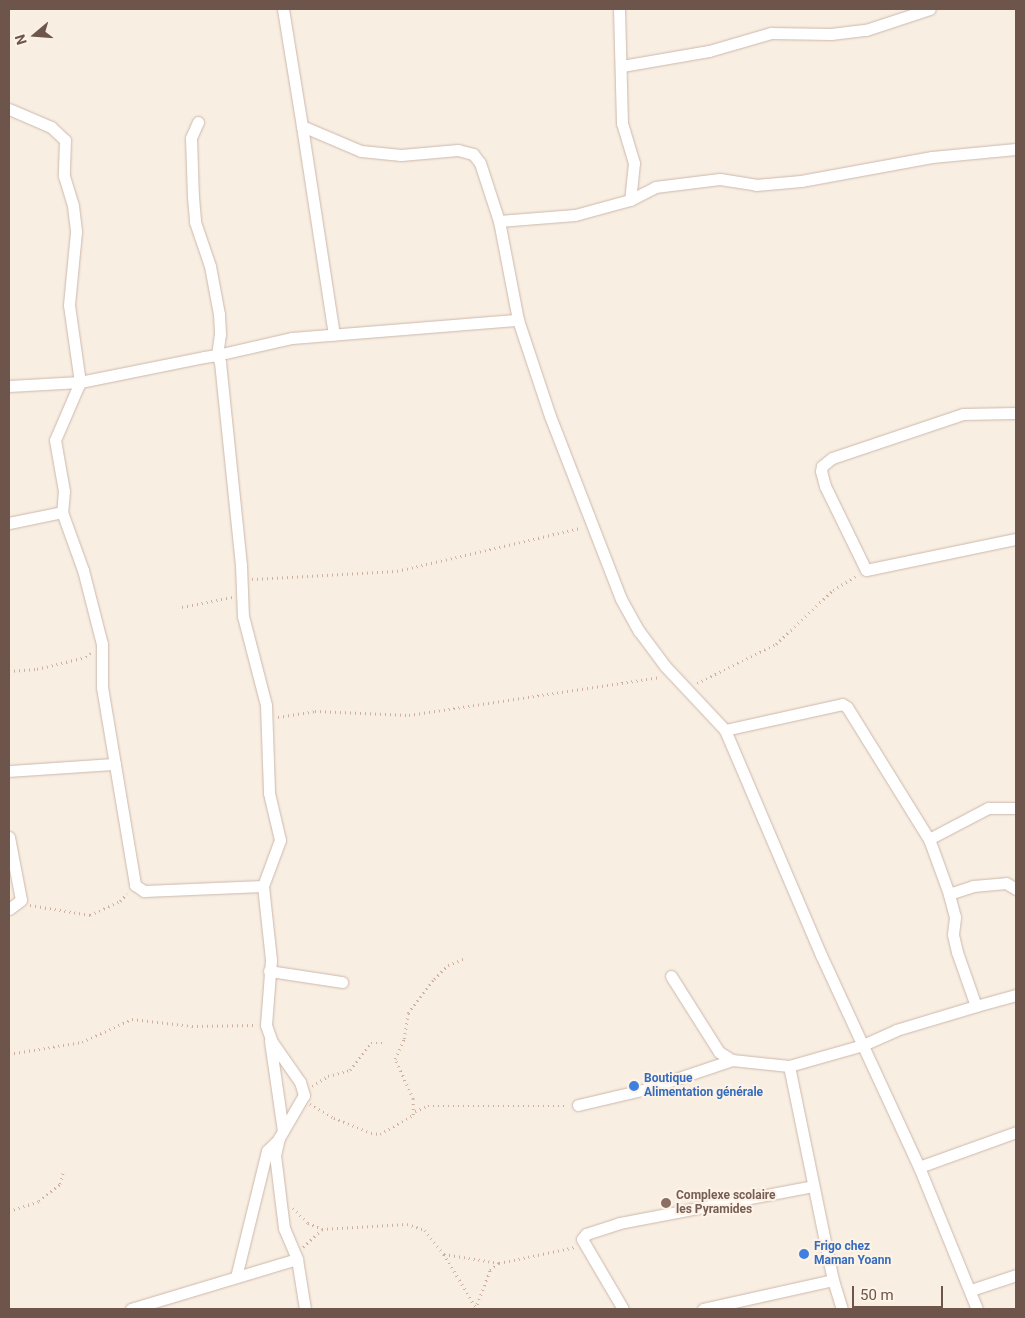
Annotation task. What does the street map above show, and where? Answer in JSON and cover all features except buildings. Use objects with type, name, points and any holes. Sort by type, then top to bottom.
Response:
[{"type":"street","points":[[283,9],[334,335]]},
{"type":"street","points":[[619,9],[622,123],[634,163],[630,200]]},
{"type":"street","points":[[622,66],[709,52],[771,32],[831,34],[866,30],[930,9]]},
{"type":"street","points":[[9,109],[51,127],[65,140],[64,176],[73,206],[76,232],[69,305],[80,382],[56,440],[64,491],[62,512],[83,570],[102,644],[102,687],[135,885],[144,891],[263,886]]},
{"type":"street","points":[[198,122],[191,138],[194,205],[219,314],[220,334],[217,355],[222,370],[242,580],[243,616],[263,691],[267,719],[269,792],[280,840],[263,886],[270,932],[267,1029],[281,1135],[276,1155],[280,1202],[284,1228],[297,1260],[305,1309]]},
{"type":"street","points":[[302,126],[360,151],[386,155],[458,150],[473,154],[480,163],[499,221],[518,320],[550,416],[632,619],[684,689],[725,730],[820,954],[918,1167],[971,1290],[977,1309]]},
{"type":"street","points":[[499,221],[575,215],[630,200],[655,187],[720,179],[756,185],[801,181],[932,157],[1016,149]]},
{"type":"street","points":[[9,386],[80,382],[292,338],[518,320]]},
{"type":"street","points":[[1016,417],[1016,413],[962,414],[832,458],[822,466],[825,486],[866,570],[1016,539]]},
{"type":"street","points":[[9,523],[62,512]]},
{"type":"street","points":[[725,730],[842,704],[928,839],[949,894],[955,917],[953,934],[957,952],[976,1006]]},
{"type":"street","points":[[9,771],[115,764]]},
{"type":"street","points":[[928,839],[988,808],[1016,808]]},
{"type":"street","points":[[9,837],[21,900],[9,909]]},
{"type":"street","points":[[949,894],[973,886],[1006,883],[1016,889]]},
{"type":"street","points":[[269,971],[342,982]]},
{"type":"street","points":[[671,976],[719,1052],[732,1060]]},
{"type":"street","points":[[578,1105],[646,1089],[732,1060],[789,1066],[863,1045],[896,1030],[1016,995]]},
{"type":"street","points":[[236,1277],[267,1152],[281,1135],[304,1094],[300,1082],[267,1029]]},
{"type":"street","points":[[789,1066],[833,1280],[842,1309]]},
{"type":"street","points":[[918,1167],[1016,1132]]},
{"type":"street","points":[[623,1309],[582,1240],[586,1234],[619,1223],[813,1186]]},
{"type":"street","points":[[131,1309],[297,1260]]},
{"type":"street","points":[[971,1290],[1016,1275]]},
{"type":"street","points":[[703,1309],[833,1280]]},
{"type":"path","points":[[242,580],[397,571],[593,525]]},
{"type":"path","points":[[684,689],[776,644],[833,590],[866,570]]},
{"type":"path","points":[[182,607],[224,596],[243,599]]},
{"type":"path","points":[[9,671],[37,669],[86,657],[102,644]]},
{"type":"path","points":[[267,719],[315,711],[409,715],[673,675]]},
{"type":"path","points":[[21,900],[51,910],[90,915],[120,901],[135,885]]},
{"type":"path","points":[[414,1111],[395,1059],[404,1039],[408,1013],[434,979],[448,965],[464,959]]},
{"type":"path","points":[[9,1054],[82,1042],[108,1033],[132,1019],[192,1026],[267,1029]]},
{"type":"path","points":[[384,1043],[370,1044],[350,1070],[328,1076],[304,1094],[311,1105],[371,1133],[380,1134],[414,1111],[428,1106],[550,1108],[578,1105]]},
{"type":"path","points":[[9,1211],[39,1202],[60,1184],[63,1172]]},
{"type":"path","points":[[280,1202],[322,1229],[407,1224],[425,1230],[444,1254],[475,1307]]},
{"type":"path","points":[[297,1260],[310,1239],[322,1229]]},
{"type":"path","points":[[444,1254],[498,1263],[584,1244]]},
{"type":"path","points":[[475,1307],[490,1270],[498,1263]]},
{"type":"place","name":"Boutique Alimentation générale","points":[[634,1086]]},
{"type":"place","name":"Complexe scolaire les Pyramides","points":[[666,1203]]},
{"type":"place","name":"Frigo chez Maman Yoann","points":[[804,1254]]}]
